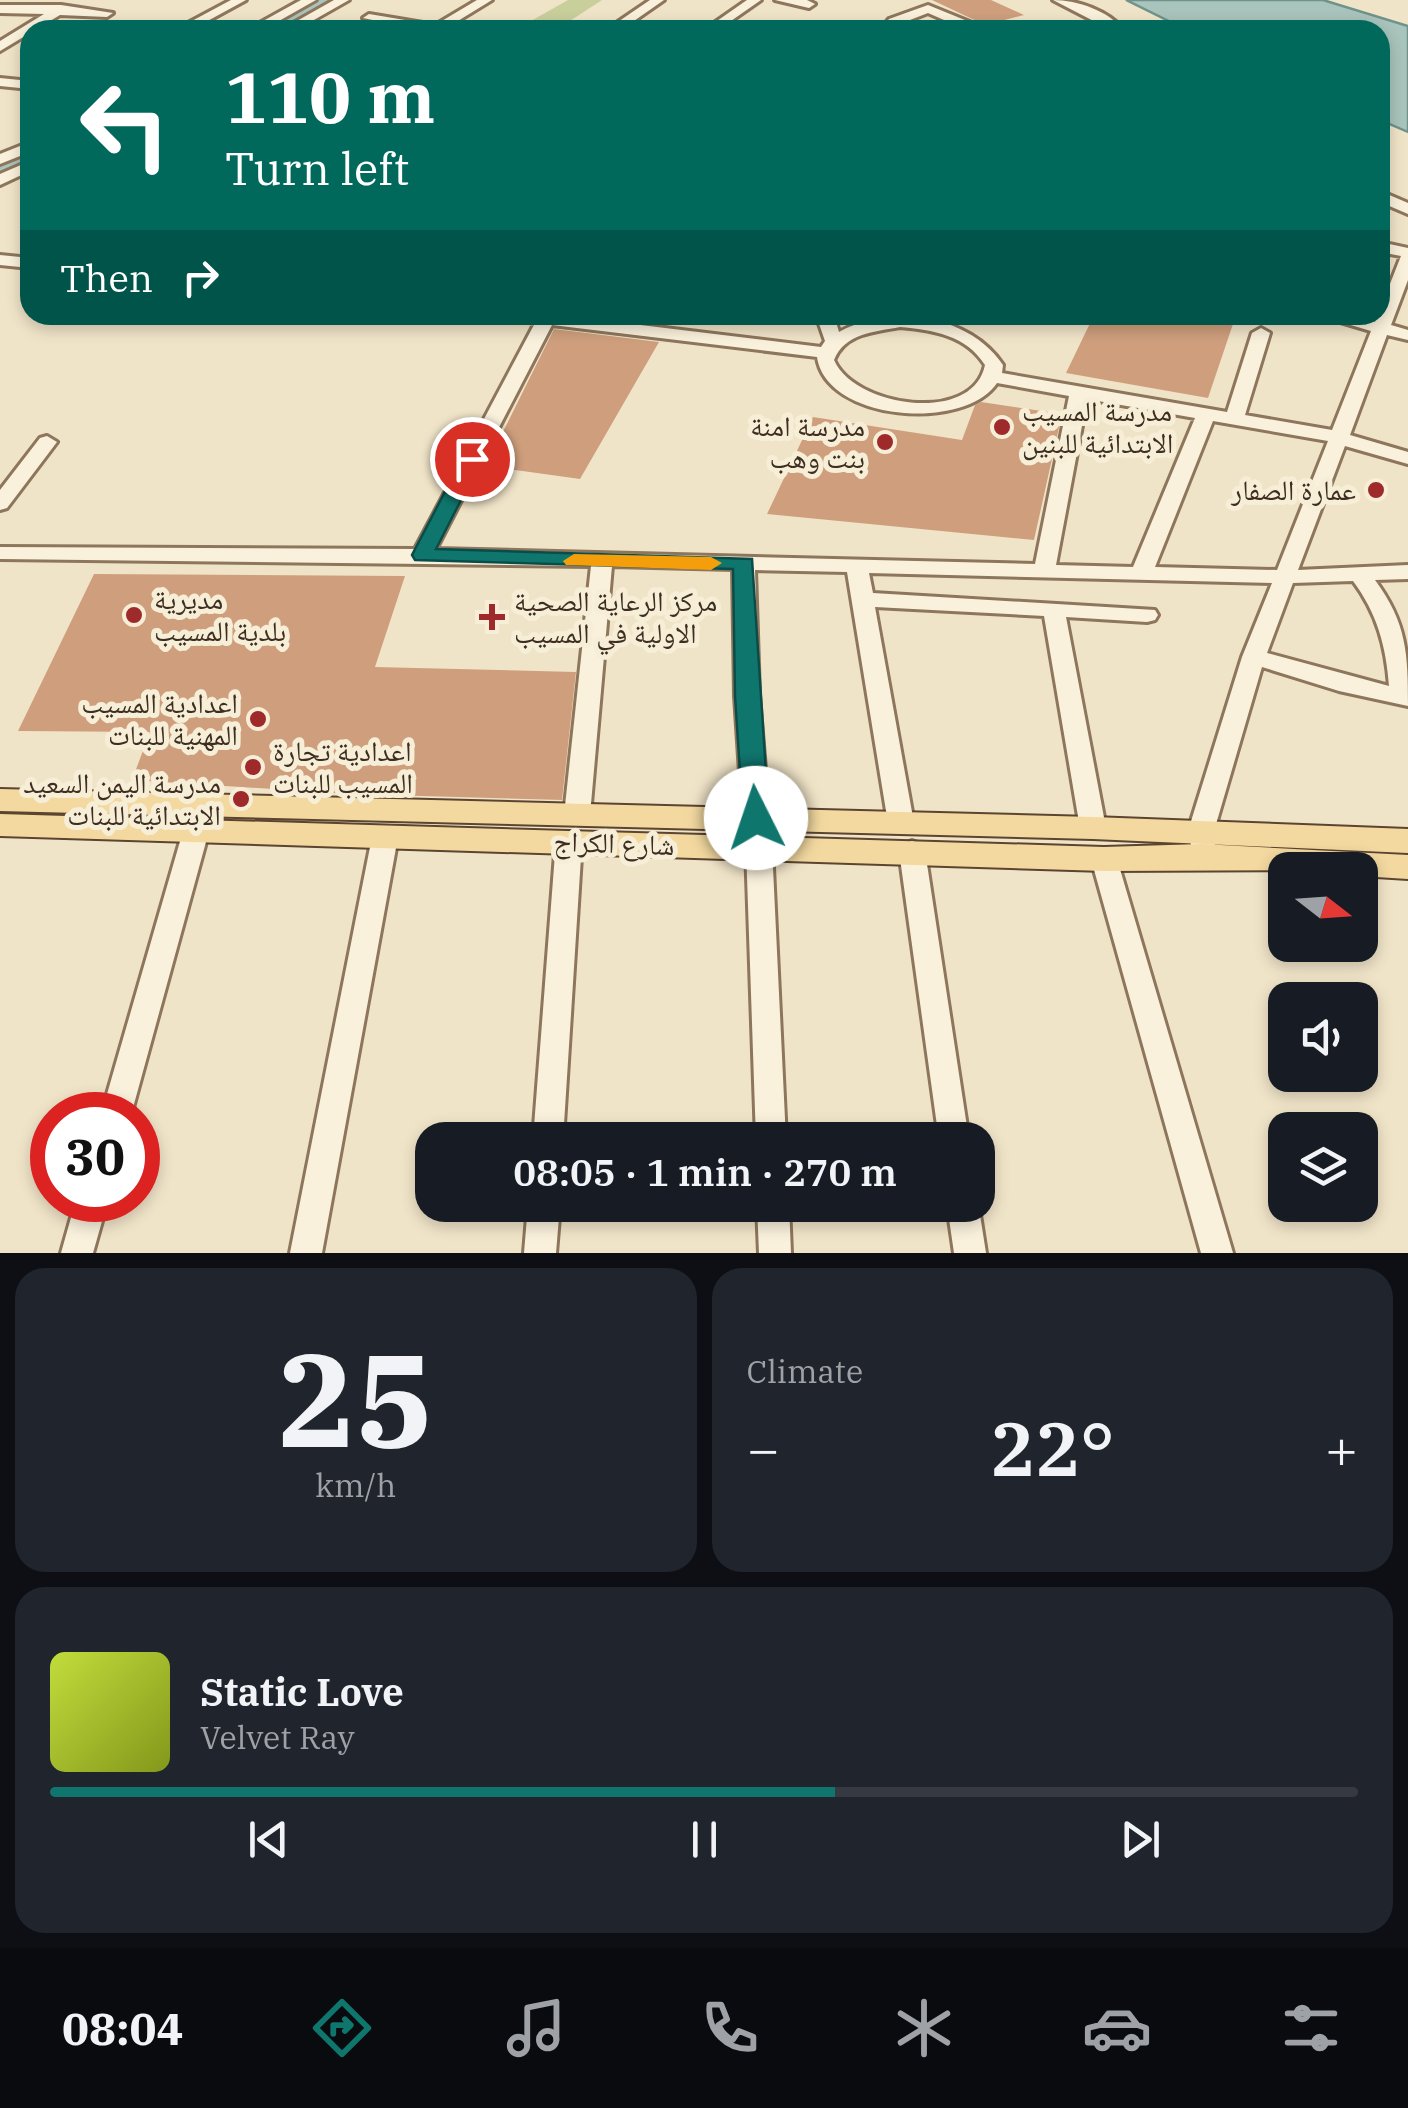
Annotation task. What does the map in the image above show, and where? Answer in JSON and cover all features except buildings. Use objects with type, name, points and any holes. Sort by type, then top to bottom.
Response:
[{"type":"main road","name":"شارع الكراج","points":[[0,800],[573,828],[907,837],[1104,859],[1202,844],[1408,841]]},
{"type":"main road","name":"شارع الكراج","points":[[0,825],[385,837],[573,828]]},
{"type":"main road","name":"شارع الكراج","points":[[907,837],[1094,828],[1408,867]]},
{"type":"street","points":[[44,20],[78,0]]},
{"type":"street","points":[[203,20],[240,0]]},
{"type":"street","points":[[273,20],[310,0]]},
{"type":"street","points":[[306,20],[343,0]]},
{"type":"street","points":[[454,20],[486,0]]},
{"type":"street","points":[[627,20],[658,0]]},
{"type":"street","points":[[725,20],[756,0]]},
{"type":"street","points":[[782,0],[809,4]]},
{"type":"street","points":[[1059,0],[1104,20]]},
{"type":"street","points":[[900,20],[928,8],[955,20]]},
{"type":"street","points":[[0,9],[106,13]]},
{"type":"street","points":[[369,18],[376,20]]},
{"type":"street","points":[[1390,303],[1408,255]]},
{"type":"street","points":[[422,555],[542,325]]},
{"type":"street","points":[[609,325],[829,348],[862,328],[876,325]]},
{"type":"street","points":[[826,325],[829,348],[824,368],[834,383],[852,396],[908,409],[964,401],[983,390],[993,377],[994,365],[988,353],[960,334],[940,327],[900,325]]},
{"type":"street","points":[[940,327],[944,325]]},
{"type":"street","points":[[1365,325],[1408,335]]},
{"type":"street","points":[[1202,844],[1254,657],[1382,325]]},
{"type":"street","points":[[1234,421],[1261,332]]},
{"type":"street","points":[[993,377],[1337,438],[1408,458]]},
{"type":"street","points":[[1044,571],[1079,394]]},
{"type":"street","points":[[1141,574],[1206,416]]},
{"type":"street","points":[[0,504],[47,442]]},
{"type":"street","points":[[0,553],[422,555],[1286,577],[1408,572]]},
{"type":"street","points":[[549,1122],[573,828],[602,562]]},
{"type":"street","points":[[744,563],[747,696],[758,832],[770,1122]]},
{"type":"street","points":[[857,566],[907,837],[951,1122]]},
{"type":"street","points":[[1254,657],[1405,698],[1388,614],[1360,575]]},
{"type":"street","points":[[862,599],[1146,615]]},
{"type":"street","points":[[1054,610],[1094,828]]},
{"type":"street","points":[[122,1092],[196,831]]},
{"type":"street","points":[[306,1253],[385,837]]},
{"type":"street","points":[[1104,859],[1217,1253]]},
{"type":"street","points":[[77,1253],[86,1222]]},
{"type":"street","points":[[540,1253],[543,1222]]},
{"type":"street","points":[[774,1222],[775,1253]]},
{"type":"street","points":[[965,1222],[970,1253]]},
{"type":"green space","points":[[568,0],[602,0],[571,20],[533,20]]},
{"type":"water","points":[[1126,0],[1323,0],[1388,20],[1167,20]]},
{"type":"water","points":[[1390,20],[1408,26],[1408,132],[1390,124]]},
{"type":"waterway","points":[[288,20],[326,0]]},
{"type":"waterway","points":[[0,173],[20,162]]},
{"type":"slow traffic","points":[[574,561],[711,563]]},
{"type":"place","name":"مدرسة المسيب الابتدائية للبنين","points":[[1002,427]]},
{"type":"place","name":"مدرسة امنة بنت وهب","points":[[885,442]]},
{"type":"place","name":"عمارة الصفار","points":[[1376,490]]},
{"type":"place","name":"مديرية بلدية المسيب","points":[[134,615]]},
{"type":"place","name":"مركز الرعاية الصحية الاولية في المسيب","points":[[492,617]]},
{"type":"place","name":"اعدادية المسيب المهنية للبنات","points":[[258,719]]},
{"type":"place","name":"اعدادية تجارة المسيب للبنات","points":[[253,767]]},
{"type":"place","name":"مدرسة اليمن السعيد الابتدائية للبنات","points":[[241,799]]},
{"type":"route","points":[[472,459],[422,555],[744,563],[747,696],[756,818]]}]
